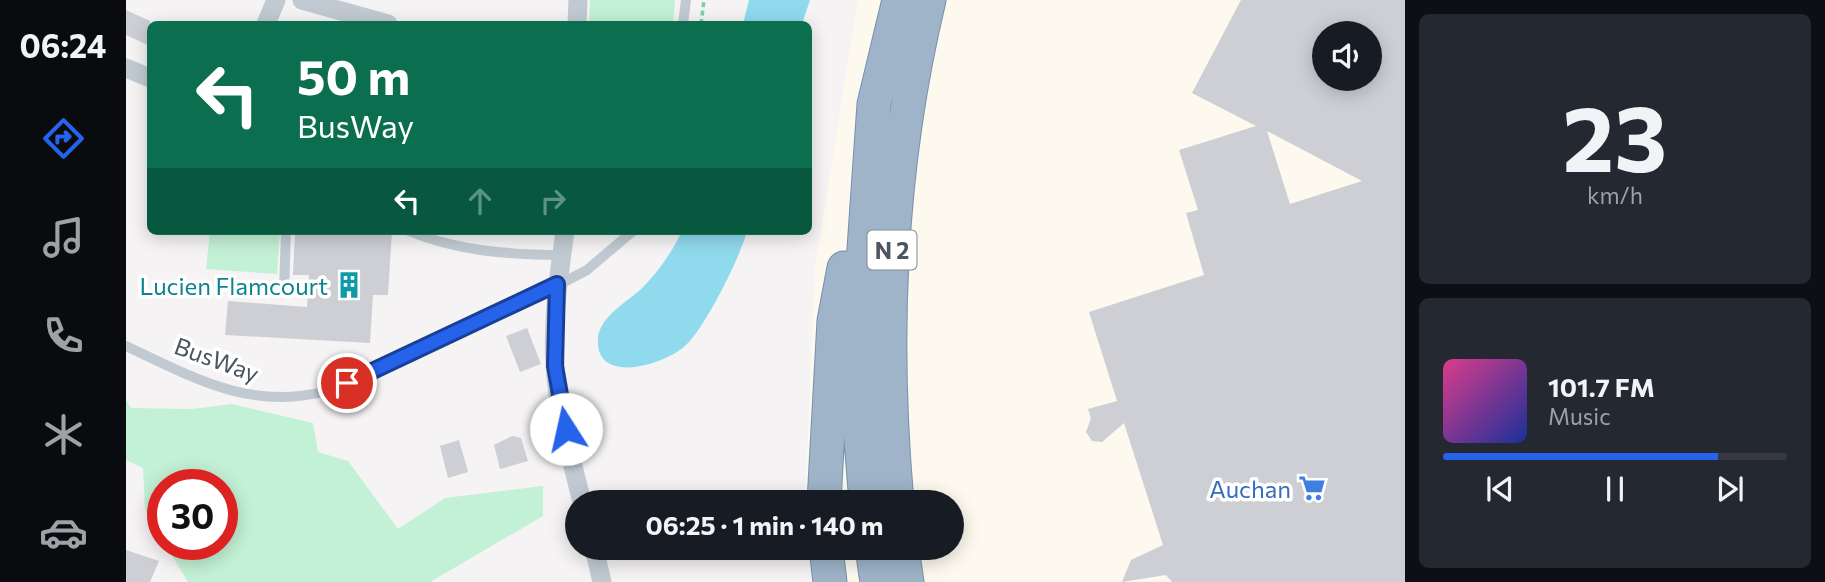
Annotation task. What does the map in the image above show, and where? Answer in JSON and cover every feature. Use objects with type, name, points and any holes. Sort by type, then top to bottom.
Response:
[{"type":"highway","name":"N 2","points":[[865,490],[860,428],[859,321],[874,104],[899,0]]},
{"type":"highway","name":"N 2","points":[[896,490],[891,434],[889,328],[893,214],[900,143],[929,0]]},
{"type":"highway","points":[[825,490],[834,321],[874,104]]},
{"type":"highway","points":[[827,560],[830,582]]},
{"type":"highway","points":[[874,560],[877,582]]},
{"type":"highway","points":[[904,560],[907,582]]},
{"type":"street","points":[[267,21],[276,0]]},
{"type":"street","points":[[302,0],[377,21]]},
{"type":"street","points":[[577,21],[578,0]]},
{"type":"street","points":[[126,68],[147,77]]},
{"type":"street","points":[[564,235],[557,284],[555,366],[569,451],[579,490]]},
{"type":"street","points":[[597,560],[602,582]]},
{"type":"lane","points":[[683,21],[686,0]]},
{"type":"lane","points":[[284,292],[286,235]]},
{"type":"lane","points":[[423,235],[460,246],[524,255],[561,255]]},
{"type":"lane","name":"BusWay","points":[[126,346],[220,388],[280,400],[304,397],[327,391],[367,374],[587,270],[628,235]]},
{"type":"path","points":[[701,21],[704,0]]},
{"type":"shaded area","points":[[858,0],[1405,0],[1405,582],[815,582],[812,560],[964,560],[964,490],[806,490],[815,267]]},
{"type":"green space","points":[[590,0],[675,0],[673,21],[589,21]]},
{"type":"green space","points":[[210,235],[280,235],[277,274],[206,269]]},
{"type":"green space","points":[[126,400],[131,408],[192,409],[232,404],[313,423],[318,452],[348,461],[398,529],[445,498],[543,486],[543,516],[430,582],[188,582],[175,560],[238,560],[238,469],[147,469],[147,512],[143,468],[126,460]]},
{"type":"water","points":[[749,0],[810,0],[803,21],[744,21]]},
{"type":"water","points":[[680,235],[745,235],[722,290],[687,344],[650,364],[620,367],[608,363],[600,354],[600,330],[610,315],[651,278]]},
{"type":"building","points":[[1241,0],[1405,0],[1405,582],[1172,582],[1166,575],[1122,582],[1131,560],[1163,545],[1124,423],[1102,442],[1092,441],[1086,432],[1091,418],[1088,409],[1117,401],[1089,312],[1204,275],[1186,213],[1198,210],[1179,150],[1256,126],[1192,93]],"holes":[[[1267,131],[1362,181],[1290,204]]]},
{"type":"building","points":[[126,10],[150,21],[147,21],[147,45],[126,35]]},
{"type":"building","name":"Lucien Flamcourt","points":[[295,235],[392,235],[388,295],[373,295],[370,343],[225,335],[228,301],[307,307],[309,275],[293,275]]},
{"type":"building","points":[[527,328],[541,364],[520,372],[506,336]]},
{"type":"building","points":[[512,436],[521,438],[528,461],[500,469],[494,445]]},
{"type":"building","points":[[459,440],[468,472],[448,478],[440,446]]},
{"type":"building","points":[[126,550],[147,557],[147,560],[159,561],[150,582],[126,582]]},
{"type":"place","name":"Lucien Flamcourt","points":[[349,285]]},
{"type":"place","name":"Auchan","points":[[1312,488]]},
{"type":"route","points":[[347,383],[543,293],[557,284],[555,366],[566,429]]}]
